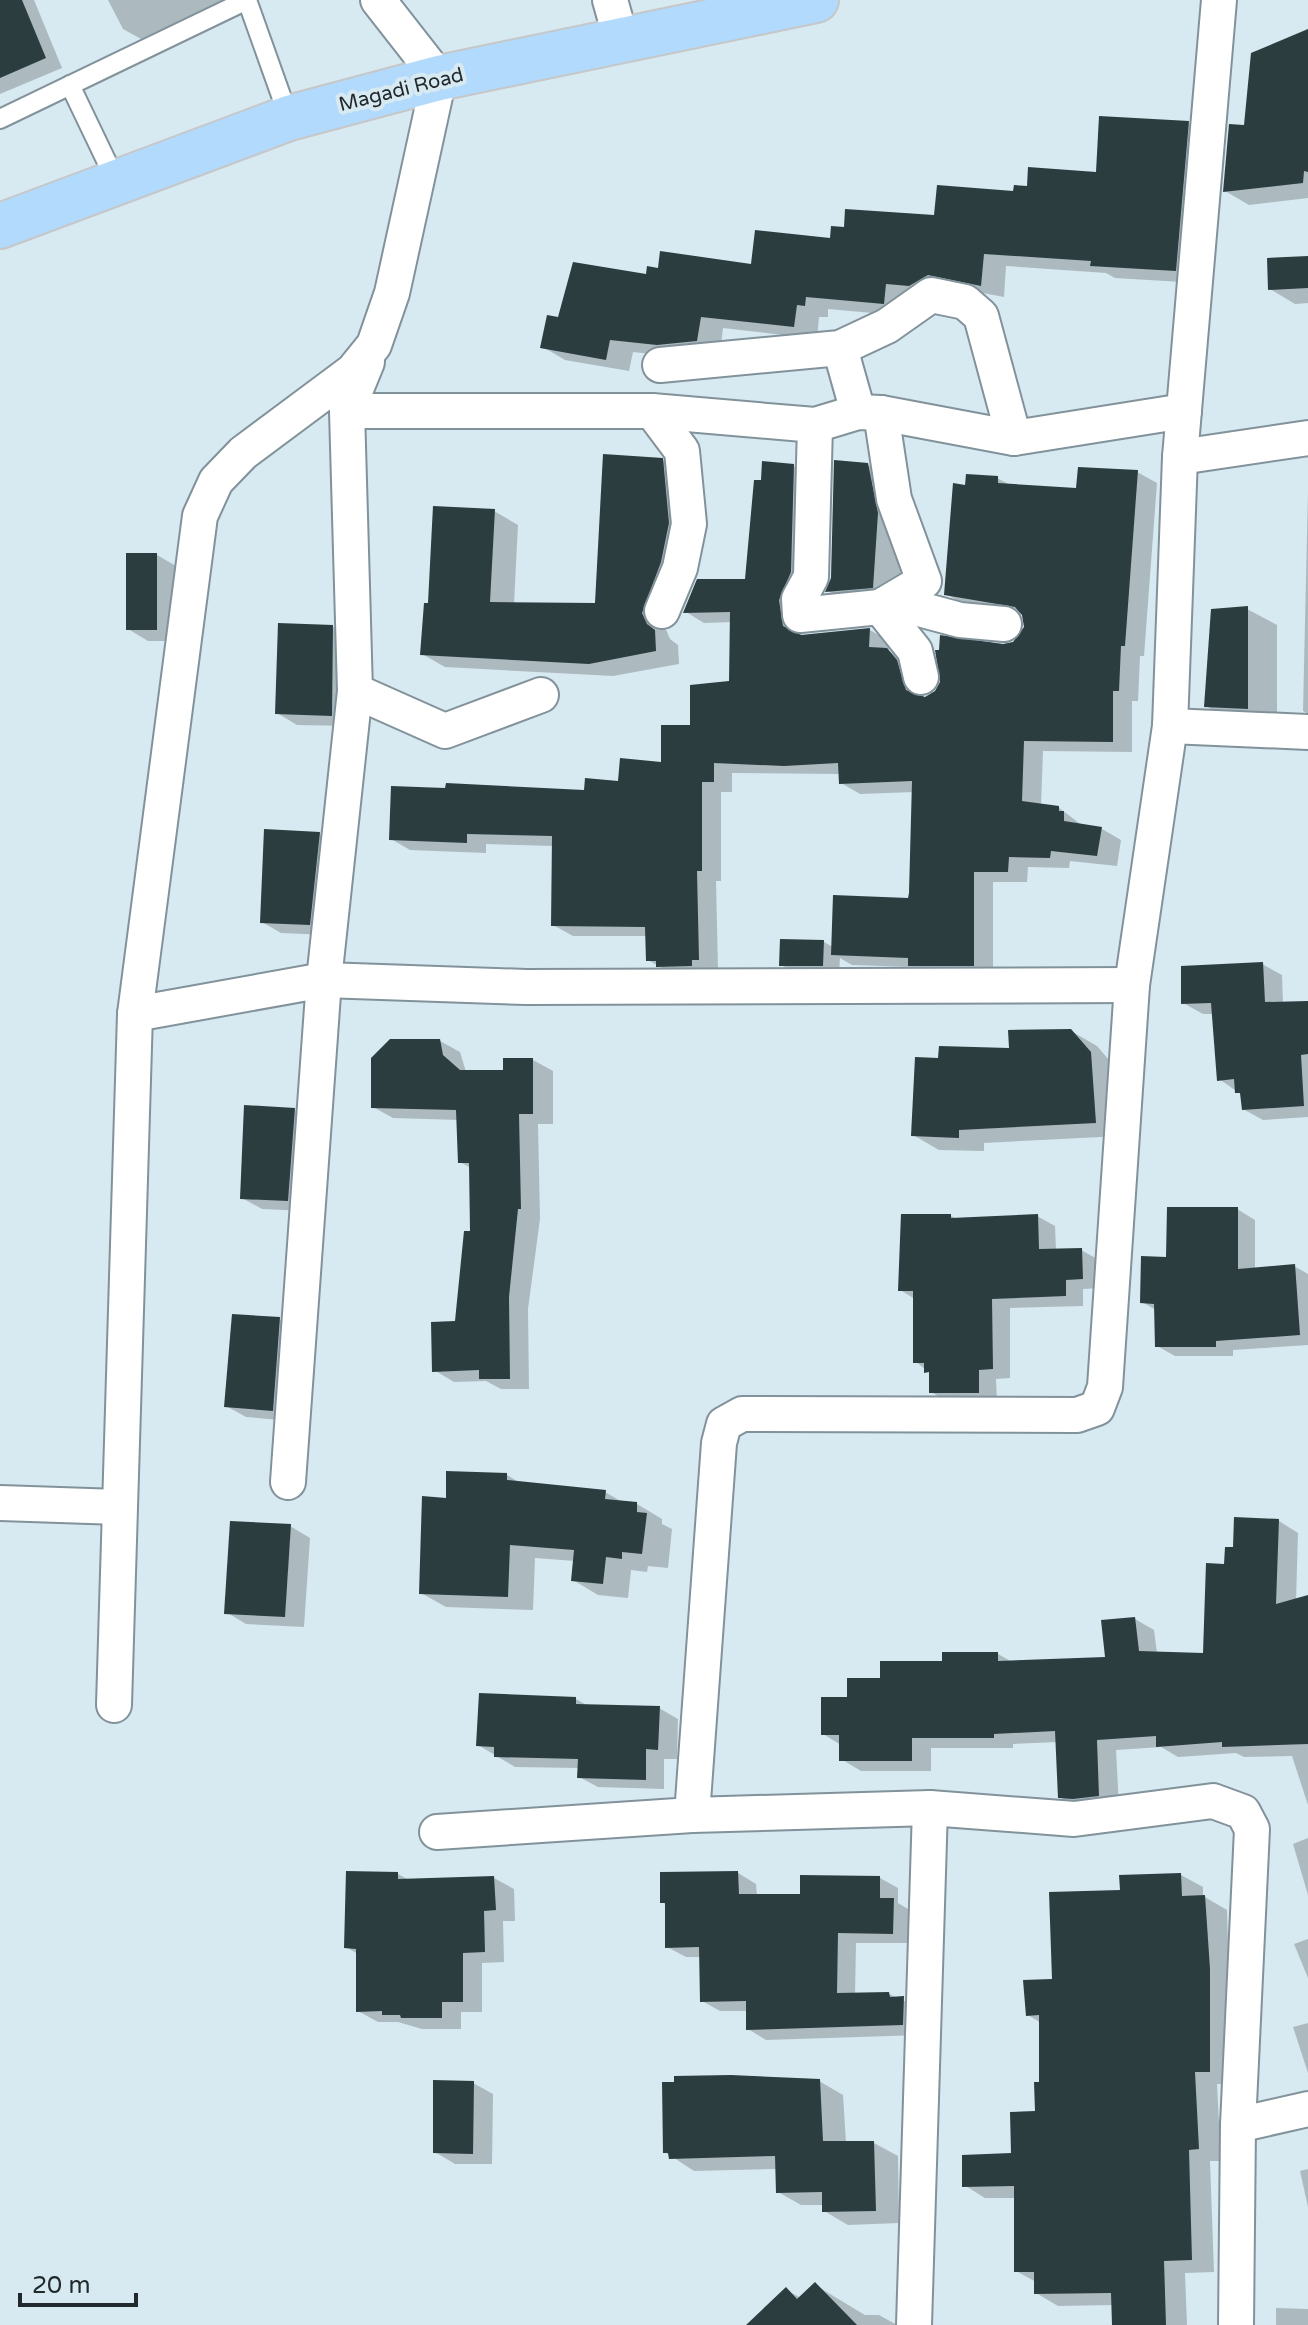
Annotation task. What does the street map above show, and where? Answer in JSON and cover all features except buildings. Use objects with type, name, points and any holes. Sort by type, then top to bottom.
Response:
[{"type":"highway","name":"Magadi Road","points":[[0,226],[289,118],[439,78],[615,20],[816,0]]},
{"type":"street","points":[[288,1482],[324,980],[355,691],[347,411],[392,293],[439,78],[378,0]]},
{"type":"street","points":[[692,1815],[719,1443],[724,1424],[742,1414],[1077,1415],[1097,1408],[1105,1387],[1132,985],[1170,726],[1180,457],[1219,0]]},
{"type":"street","points":[[660,365],[840,348],[887,326],[931,295],[965,302],[981,316],[1014,438]]},
{"type":"street","points":[[114,1705],[135,1014],[200,516],[216,481],[243,453],[353,371],[374,345]]},
{"type":"street","points":[[840,348],[870,412],[894,499],[924,581],[880,607]]},
{"type":"street","points":[[347,411],[652,411],[815,425],[870,412],[1014,438],[1184,411]]},
{"type":"street","points":[[652,411],[682,451],[689,524],[680,568],[662,611]]},
{"type":"street","points":[[815,425],[811,577],[799,599],[800,615],[880,607],[919,609],[960,620],[1004,624]]},
{"type":"street","points":[[1180,457],[1308,438]]},
{"type":"street","points":[[880,607],[915,651],[921,677]]},
{"type":"street","points":[[355,691],[445,731],[541,695]]},
{"type":"street","points":[[1170,726],[1308,732]]},
{"type":"street","points":[[135,1014],[324,980],[526,987],[1132,985]]},
{"type":"street","points":[[0,1503],[119,1507]]},
{"type":"street","points":[[437,1832],[692,1815],[930,1808],[1074,1819],[1213,1801],[1243,1812],[1252,1829],[1238,2125],[1236,2325]]},
{"type":"street","points":[[914,2325],[930,1808]]},
{"type":"street","points":[[1238,2125],[1308,2109]]},
{"type":"lane","points":[[0,119],[247,0],[289,118]]},
{"type":"lane","points":[[70,85],[116,181]]}]
